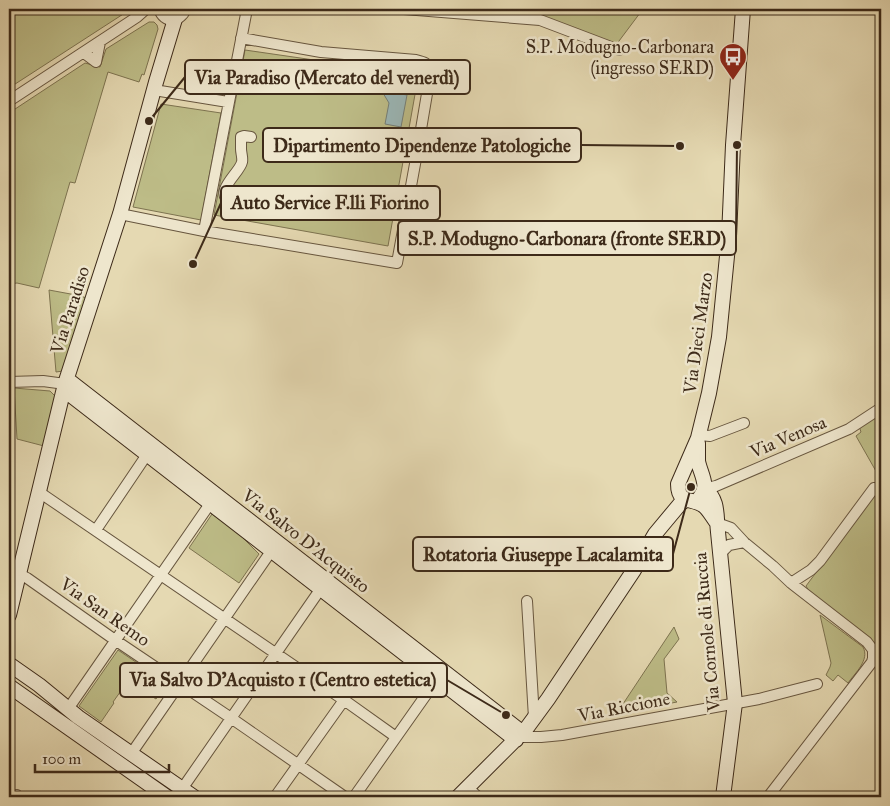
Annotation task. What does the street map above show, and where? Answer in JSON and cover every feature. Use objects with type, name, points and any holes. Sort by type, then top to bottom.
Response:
[{"type":"street","points":[[9,101],[137,18],[146,9]]},
{"type":"street","points":[[137,18],[160,12],[168,19],[175,20],[186,9]]},
{"type":"street","points":[[204,231],[247,9]]},
{"type":"street","points":[[404,9],[540,20],[619,50]]},
{"type":"street","name":"Via Dieci Marzo","points":[[656,534],[658,523],[679,482],[698,437],[715,361],[729,236],[733,145],[743,9]]},
{"type":"street","name":"Via Paradiso","points":[[9,615],[66,384],[120,214],[175,20]]},
{"type":"street","points":[[120,214],[204,231],[397,263],[418,153],[431,70],[429,64],[416,60],[321,52],[241,38]]},
{"type":"street","points":[[154,90],[228,102]]},
{"type":"street","points":[[251,136],[242,137],[242,161],[240,168],[228,183],[224,192],[225,197],[232,202],[280,210]]},
{"type":"street","points":[[9,382],[43,381],[66,384]]},
{"type":"street","name":"Via Salvo D'Acquisto","points":[[66,384],[519,737]]},
{"type":"street","name":"Via Venosa","points":[[704,484],[716,486],[849,429],[881,408]]},
{"type":"street","points":[[698,437],[710,436],[744,423]]},
{"type":"street","name":"Via Cornole di Ruccia","points":[[698,437],[698,461],[704,484],[715,502],[717,513],[735,703],[724,797]]},
{"type":"street","points":[[96,530],[150,450]]},
{"type":"street","points":[[689,501],[704,494],[704,484],[698,475],[685,475],[679,482],[679,494],[689,501],[703,505],[717,528],[731,528],[744,542],[791,583],[867,642],[877,659],[872,662],[768,797]]},
{"type":"street","points":[[791,583],[811,570],[820,561],[874,488]]},
{"type":"street","points":[[39,492],[396,737]]},
{"type":"street","points":[[68,708],[213,499]]},
{"type":"street","name":"Via Dieci Marzo","points":[[468,794],[534,718],[656,534],[680,504],[689,501]]},
{"type":"street","points":[[720,554],[729,545],[744,542]]},
{"type":"street","points":[[131,754],[274,547]]},
{"type":"street","name":"Via San Remo","points":[[19,574],[344,797]]},
{"type":"street","points":[[9,664],[131,754],[188,793],[231,718],[323,585]]},
{"type":"street","points":[[527,601],[534,718]]},
{"type":"street","points":[[354,797],[440,675]]},
{"type":"street","name":"Via Riccione","points":[[519,737],[562,735],[758,699],[817,684]]},
{"type":"street","points":[[9,686],[167,797]]},
{"type":"street","points":[[275,797],[344,700]]},
{"type":"shaded area","points":[[9,9],[131,9],[9,88]]},
{"type":"shaded area","points":[[452,9],[643,9],[616,45],[542,16]]},
{"type":"shaded area","points":[[149,22],[154,22],[158,29],[144,75],[142,74],[139,82],[108,72],[75,183],[70,182],[39,288],[17,283],[9,284],[9,113],[85,63],[100,67],[106,49]]},
{"type":"shaded area","points":[[245,50],[390,71],[419,72],[388,246],[214,215]]},
{"type":"shaded area","points":[[161,104],[221,113],[201,220],[133,207]]},
{"type":"shaded area","points":[[49,290],[87,298],[63,371],[56,372]]},
{"type":"shaded area","points":[[14,388],[50,391],[56,397],[44,446],[17,439]]},
{"type":"shaded area","points":[[881,412],[881,649],[813,598],[806,586],[879,488],[877,473],[856,436],[861,432],[858,423]]},
{"type":"shaded area","points":[[212,514],[237,532],[259,554],[239,583],[189,548]]},
{"type":"shaded area","points":[[820,615],[863,647],[865,657],[858,671],[848,683],[838,675],[833,681],[826,675],[831,663]]},
{"type":"shaded area","points":[[674,627],[679,639],[664,659],[667,693],[677,702],[617,713]]},
{"type":"shaded area","points":[[118,650],[167,683],[156,699],[128,681],[101,722],[79,706]]},
{"type":"water","points":[[391,83],[397,85],[401,94],[407,95],[401,127],[385,124],[389,103],[383,93],[385,86]]},
{"type":"place","name":"S.P. Modugno-Carbonara (ingresso SERD)","points":[[733,81]]},
{"type":"place","name":"Via Paradiso (Mercato del venerdì)","points":[[149,121]]},
{"type":"place","name":"S.P. Modugno-Carbonara (fronte SERD)","points":[[737,145]]},
{"type":"place","name":"Dipartimento Dipendenze Patologiche","points":[[680,146]]},
{"type":"place","name":"Auto Service F.lli Fiorino","points":[[193,264]]},
{"type":"place","name":"Rotatoria Giuseppe Lacalamita","points":[[691,487]]},
{"type":"place","name":"Via Salvo D’Acquisto 1 (Centro estetica)","points":[[506,715]]}]
